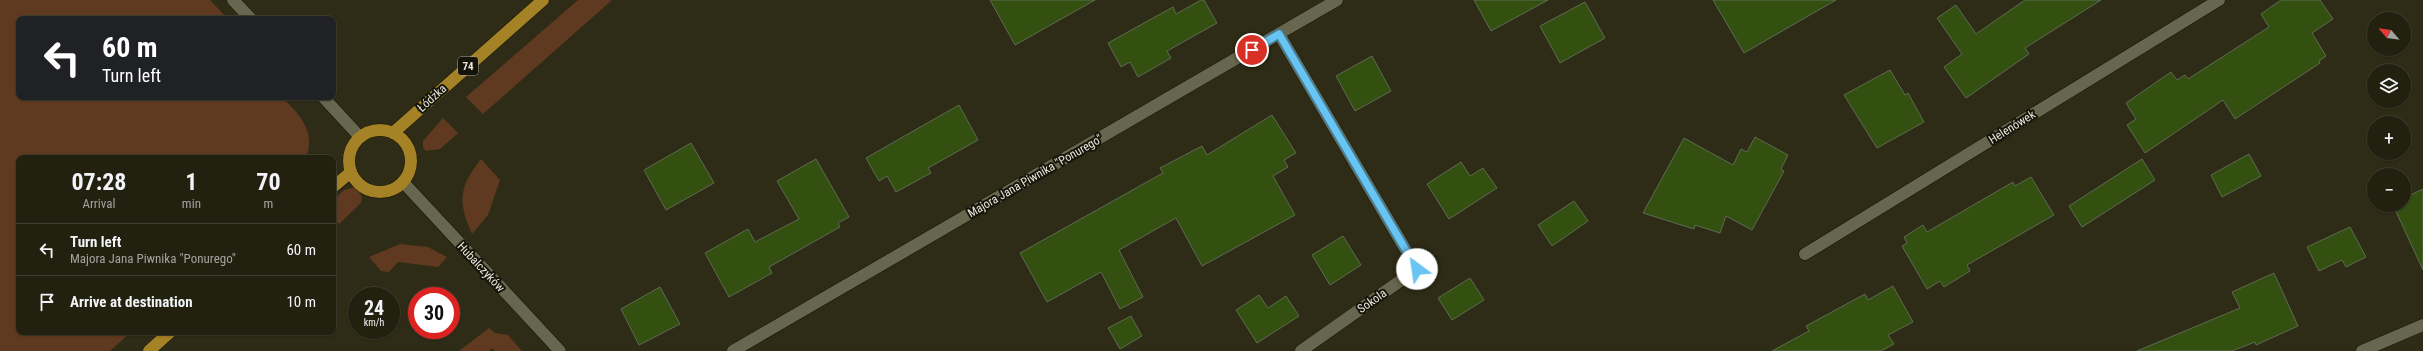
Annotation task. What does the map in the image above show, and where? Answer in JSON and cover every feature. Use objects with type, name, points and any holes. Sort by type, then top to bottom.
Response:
[{"type":"main road","name":"Łódzka","points":[[393,133],[543,0]]},
{"type":"main road","points":[[376,130],[393,133],[405,142],[411,155],[410,170],[403,182],[390,191],[374,192],[360,185],[351,172],[349,159],[353,147],[360,137],[376,130]]},
{"type":"main road","points":[[336,184],[351,172]]},
{"type":"main road","points":[[149,351],[167,335]]},
{"type":"street","points":[[233,0],[247,16]]},
{"type":"street","name":"Majora Jana Piwnika \"Ponurego\"","points":[[733,351],[1337,0]]},
{"type":"street","name":"Helenówek","points":[[1805,254],[2219,0]]},
{"type":"street","name":"Sokola","points":[[1279,34],[1417,269],[1301,351]]},
{"type":"street","points":[[326,100],[360,137]]},
{"type":"street","name":"Hubalczyków","points":[[403,182],[560,351]]},
{"type":"street","points":[[2362,351],[2423,325]]},
{"type":"shaded area","points":[[0,0],[210,0],[225,16],[16,16],[16,100],[285,100],[295,110],[308,132],[309,148],[307,155],[16,155],[16,335],[128,335],[110,351],[0,351]]},
{"type":"shaded area","points":[[578,0],[612,0],[483,114],[466,97]]},
{"type":"shaded area","points":[[443,118],[458,133],[440,149],[426,151],[423,147],[423,141]]},
{"type":"shaded area","points":[[481,159],[500,180],[488,215],[472,234],[464,213],[463,195],[464,187],[468,178]]},
{"type":"shaded area","points":[[356,187],[362,197],[361,203],[339,224],[336,220],[336,197],[344,190]]},
{"type":"shaded area","points":[[400,244],[428,247],[447,257],[438,267],[398,262],[389,272],[381,271],[369,257]]},
{"type":"shaded area","points":[[489,328],[495,333],[508,335],[522,351],[495,351],[492,348],[489,351],[459,351]]},
{"type":"building","points":[[990,0],[1095,0],[1015,45]]},
{"type":"building","points":[[1201,0],[1204,0],[1217,23],[1167,51],[1171,58],[1138,77],[1130,62],[1121,67],[1108,43],[1173,7],[1176,14]]},
{"type":"building","points":[[1474,0],[1548,0],[1491,31]]},
{"type":"building","points":[[1713,0],[1836,0],[1744,53]]},
{"type":"building","points":[[2025,0],[2101,0],[2025,48],[2029,54],[1966,98],[1944,67],[1962,54],[1937,18],[1956,5],[1976,34]]},
{"type":"building","points":[[2281,0],[2320,0],[2333,19],[2312,33],[2326,56],[2319,61],[2320,63],[2235,119],[2223,100],[2145,153],[2127,125],[2136,119],[2126,103],[2171,72],[2177,80],[2185,75],[2188,79],[2269,27],[2261,14]]},
{"type":"building","points":[[1585,2],[1605,38],[1560,63],[1540,26]]},
{"type":"building","points":[[1372,56],[1391,91],[1355,111],[1336,76]]},
{"type":"building","points":[[1890,70],[1905,95],[1908,93],[1924,122],[1877,148],[1844,95]]},
{"type":"building","points":[[959,105],[978,140],[928,168],[931,173],[896,192],[887,176],[879,181],[866,158]]},
{"type":"building","points":[[1272,115],[1296,153],[1284,160],[1288,167],[1273,176],[1295,215],[1202,266],[1176,218],[1119,250],[1143,297],[1120,309],[1101,272],[1047,302],[1020,253],[1163,173],[1160,168],[1202,146],[1207,155]]},
{"type":"building","points":[[1755,137],[1788,155],[1781,169],[1784,171],[1752,230],[1726,216],[1720,233],[1695,225],[1694,229],[1643,213],[1684,138],[1733,165],[1741,149],[1747,152]]},
{"type":"building","points":[[691,143],[714,183],[666,210],[644,170]]},
{"type":"building","points":[[2249,154],[2261,176],[2222,197],[2211,175]]},
{"type":"building","points":[[816,159],[849,217],[838,223],[840,227],[769,267],[772,273],[729,297],[705,253],[748,229],[755,242],[799,219],[777,181]]},
{"type":"building","points":[[2142,159],[2155,180],[2082,227],[2069,206]]},
{"type":"building","points":[[1461,162],[1470,176],[1483,168],[1497,188],[1449,219],[1427,184]]},
{"type":"building","points":[[2031,177],[2054,215],[1967,265],[1970,271],[1944,287],[1940,281],[1927,289],[1902,246],[1907,243],[1904,237],[1923,225],[1927,232],[2013,182],[2015,186]]},
{"type":"building","points":[[2423,189],[2423,270],[2396,212],[2411,212],[2411,195]]},
{"type":"building","points":[[1574,201],[1588,221],[1552,246],[1538,225]]},
{"type":"building","points":[[2350,227],[2366,257],[2346,267],[2342,260],[2319,271],[2307,247]]},
{"type":"building","points":[[1343,236],[1361,265],[1330,285],[1312,255]]},
{"type":"building","points":[[2274,273],[2298,326],[2256,345],[2255,342],[2232,351],[2137,351],[2240,308],[2232,292]]},
{"type":"building","points":[[1470,278],[1484,300],[1452,320],[1438,298]]},
{"type":"building","points":[[1893,286],[1913,322],[1888,335],[1894,344],[1881,351],[1772,351],[1809,331],[1806,326],[1865,294],[1868,300]]},
{"type":"building","points":[[660,287],[680,324],[639,345],[621,309]]},
{"type":"building","points":[[1259,295],[1268,308],[1286,296],[1299,316],[1257,343],[1236,310]]},
{"type":"building","points":[[1131,316],[1142,336],[1120,349],[1108,328]]},
{"type":"route","points":[[1252,50],[1279,34],[1417,269]]}]
